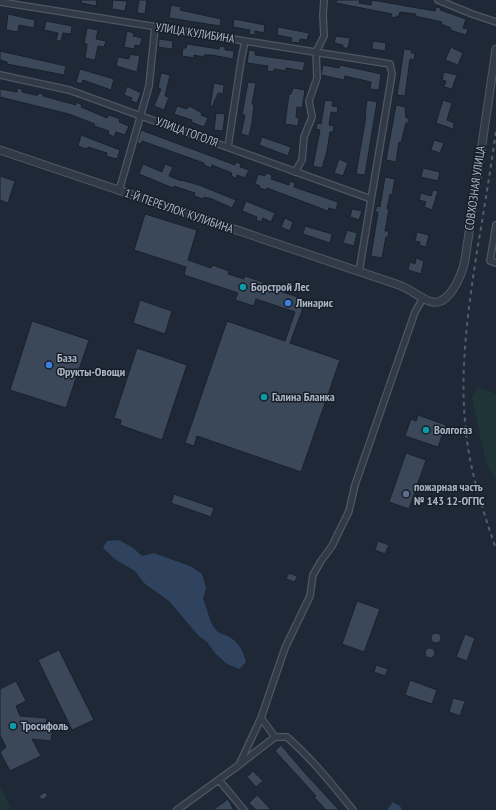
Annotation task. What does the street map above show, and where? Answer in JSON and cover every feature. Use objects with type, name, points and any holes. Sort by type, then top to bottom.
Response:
[{"type":"street","points":[[295,172],[302,160],[304,137],[312,117],[309,101],[317,78],[316,52],[324,36],[322,15],[324,0]]},
{"type":"street","points":[[438,0],[496,22]]},
{"type":"street","name":"УЛИЦА КУЛИБИНА","points":[[0,2],[390,64],[392,74],[372,198]]},
{"type":"street","points":[[119,191],[149,86],[155,27]]},
{"type":"street","points":[[228,147],[246,41]]},
{"type":"street","name":"СОВХОЗНАЯ УЛИЦА","points":[[423,298],[436,302],[446,298],[454,287],[463,269],[496,49]]},
{"type":"street","name":"УЛИЦА ГОГОЛЯ","points":[[0,75],[69,90],[295,172],[372,198]]},
{"type":"street","name":"1-Й ПЕРЕУЛОК КУЛИБИНА","points":[[0,150],[399,285],[423,298]]},
{"type":"street","points":[[359,272],[372,198]]},
{"type":"street","points":[[493,262],[496,225]]},
{"type":"street","points":[[239,765],[261,718],[285,648],[310,596],[314,574],[332,546],[349,511],[355,485],[413,319],[423,298]]},
{"type":"street","points":[[261,718],[275,737]]},
{"type":"street","points":[[177,810],[275,737],[287,737],[319,768],[353,810]]},
{"type":"street","points":[[219,780],[244,810]]},
{"type":"green space","points":[[477,388],[482,388],[496,394],[496,479],[488,468],[472,398]]},
{"type":"green space","points":[[0,786],[11,808],[8,810],[0,810]]},
{"type":"water","points":[[119,540],[133,548],[142,556],[154,553],[192,567],[202,574],[206,588],[203,599],[214,628],[218,632],[234,640],[240,646],[246,662],[239,669],[227,664],[215,653],[207,642],[198,635],[169,601],[144,583],[135,571],[115,559],[103,548],[107,541]]},
{"type":"water","points":[[393,802],[400,806],[402,810],[387,810]]},
{"type":"building","points":[[81,0],[97,0],[96,6],[81,3]]},
{"type":"building","points":[[113,0],[127,1],[125,11],[112,9]]},
{"type":"building","points":[[139,0],[147,0],[145,14],[137,13]]},
{"type":"building","points":[[337,0],[360,0],[359,3],[371,5],[372,0],[435,11],[436,7],[441,8],[440,10],[466,19],[463,28],[468,29],[466,35],[450,30],[451,28],[441,24],[442,22],[415,16],[416,14],[400,12],[399,16],[396,16],[396,18],[391,17],[392,14],[336,3]]},
{"type":"building","points":[[171,5],[181,7],[180,10],[221,19],[220,26],[169,18]]},
{"type":"building","points":[[8,14],[35,20],[34,28],[19,25],[18,32],[6,30]]},
{"type":"building","points":[[234,19],[265,25],[264,33],[255,31],[255,35],[249,34],[250,30],[233,27]]},
{"type":"building","points":[[46,21],[72,26],[71,34],[63,33],[61,41],[56,41],[58,33],[44,30]]},
{"type":"building","points":[[278,27],[309,33],[307,40],[300,39],[299,43],[291,42],[292,38],[277,35]]},
{"type":"building","points":[[87,28],[98,30],[96,39],[106,41],[104,47],[98,46],[95,60],[85,58],[87,44],[84,43]]},
{"type":"building","points":[[127,31],[134,33],[133,36],[142,38],[140,46],[135,45],[134,49],[124,47]]},
{"type":"building","points":[[336,36],[350,38],[348,48],[343,48],[343,45],[334,43]]},
{"type":"building","points":[[159,39],[173,41],[172,49],[158,47]]},
{"type":"building","points":[[373,41],[386,43],[385,51],[372,49]]},
{"type":"building","points":[[187,44],[219,49],[220,46],[225,47],[225,50],[234,51],[233,59],[212,55],[204,55],[204,57],[194,55],[194,58],[182,56],[183,48],[186,48]]},
{"type":"building","points":[[451,47],[463,53],[458,65],[445,60]]},
{"type":"building","points":[[404,49],[412,50],[411,53],[415,53],[414,60],[410,59],[405,96],[397,95]]},
{"type":"building","points":[[249,50],[255,51],[255,55],[305,62],[303,71],[286,68],[286,71],[274,69],[274,72],[267,71],[268,66],[247,63]]},
{"type":"building","points":[[0,51],[66,66],[64,75],[7,64],[7,62],[0,60]]},
{"type":"building","points":[[130,54],[140,56],[137,72],[116,66],[118,57],[129,59]]},
{"type":"building","points":[[323,65],[339,68],[340,65],[381,74],[379,90],[370,89],[371,82],[345,76],[344,80],[321,75]]},
{"type":"building","points":[[80,69],[114,79],[111,90],[83,80],[81,84],[76,82]]},
{"type":"building","points":[[444,72],[457,75],[452,89],[444,87],[446,81],[442,80]]},
{"type":"building","points":[[161,73],[170,75],[165,96],[169,97],[164,110],[154,106],[161,89],[158,88]]},
{"type":"building","points":[[248,82],[256,83],[252,104],[254,105],[252,123],[249,136],[241,134],[245,115],[242,115]]},
{"type":"building","points":[[214,83],[224,85],[223,94],[218,93],[212,107],[210,106]]},
{"type":"building","points":[[127,86],[141,93],[137,103],[131,101],[132,98],[124,95]]},
{"type":"building","points":[[17,88],[22,89],[22,92],[35,95],[38,95],[38,93],[43,94],[43,96],[76,105],[76,102],[82,105],[81,107],[107,118],[109,115],[120,119],[119,122],[129,126],[125,135],[116,132],[114,137],[108,134],[109,131],[94,126],[95,124],[69,114],[0,97],[0,89],[17,92]]},
{"type":"building","points":[[293,88],[305,90],[302,108],[297,107],[296,117],[299,118],[298,126],[285,124],[289,94],[291,94]]},
{"type":"building","points":[[325,100],[333,101],[332,106],[338,107],[337,113],[331,112],[329,125],[334,126],[333,132],[330,132],[322,168],[313,166],[320,130],[316,129],[317,123],[321,124]]},
{"type":"building","points":[[367,100],[377,102],[365,175],[356,174],[366,116]]},
{"type":"building","points":[[443,100],[452,103],[447,120],[454,123],[453,129],[436,123]]},
{"type":"building","points":[[396,105],[405,107],[406,118],[409,118],[408,123],[406,123],[401,143],[399,142],[396,162],[386,160]]},
{"type":"building","points":[[177,106],[187,109],[189,106],[202,113],[201,115],[208,118],[204,127],[191,122],[192,120],[174,114]]},
{"type":"building","points":[[216,113],[225,114],[223,131],[214,130]]},
{"type":"building","points":[[141,130],[235,165],[236,162],[241,164],[240,167],[249,170],[245,178],[237,175],[236,178],[231,176],[232,173],[212,165],[211,168],[204,165],[204,163],[142,141],[141,144],[137,143]]},
{"type":"building","points":[[81,135],[120,150],[117,159],[106,156],[107,153],[88,147],[87,149],[78,146]]},
{"type":"building","points":[[262,137],[291,147],[288,156],[259,145]]},
{"type":"building","points":[[434,140],[444,143],[440,153],[431,150]]},
{"type":"building","points":[[339,159],[348,163],[343,176],[334,173]]},
{"type":"building","points":[[143,164],[162,172],[165,164],[173,167],[169,176],[181,181],[199,185],[236,200],[232,208],[212,199],[204,197],[203,199],[194,196],[195,193],[174,186],[173,188],[139,174]]},
{"type":"building","points":[[423,168],[440,172],[438,181],[421,177]]},
{"type":"building","points":[[266,173],[272,175],[271,179],[289,185],[290,181],[295,183],[294,187],[338,202],[336,210],[329,208],[328,211],[267,188],[266,190],[259,188],[260,186],[255,184],[258,174],[265,176]]},
{"type":"building","points":[[0,176],[15,181],[8,203],[0,200]]},
{"type":"building","points":[[385,177],[395,179],[392,195],[390,194],[387,209],[389,209],[385,231],[389,231],[388,237],[386,237],[382,258],[371,256],[378,212],[375,212],[377,206],[380,207]]},
{"type":"building","points":[[433,190],[438,191],[432,210],[424,207],[426,202],[419,200],[421,193],[431,196]]},
{"type":"building","points":[[246,201],[275,213],[271,222],[263,218],[261,222],[256,220],[257,217],[242,211]]},
{"type":"building","points":[[352,209],[362,211],[359,220],[350,217]]},
{"type":"building","name":"Галина Бланка","points":[[145,214],[197,230],[188,260],[211,268],[212,265],[229,271],[228,274],[244,279],[245,276],[263,282],[262,285],[306,300],[290,343],[340,360],[301,472],[197,436],[194,446],[185,443],[227,321],[285,341],[295,312],[256,299],[254,306],[235,300],[238,293],[184,275],[186,267],[134,250]]},
{"type":"building","points":[[285,218],[293,222],[290,231],[281,227]]},
{"type":"building","points":[[305,226],[332,234],[330,243],[303,234]]},
{"type":"building","points":[[347,230],[357,233],[354,246],[343,243]]},
{"type":"building","points":[[417,232],[429,235],[426,247],[419,245],[420,242],[415,241]]},
{"type":"building","points":[[416,258],[424,261],[421,274],[408,270],[410,262],[415,264]]},
{"type":"building","points":[[140,300],[172,311],[165,334],[133,323]]},
{"type":"building","name":"База Фрукты-Овощи","points":[[32,321],[89,340],[66,408],[10,390]]},
{"type":"building","points":[[137,348],[187,365],[162,440],[120,425],[121,420],[114,418]]},
{"type":"building","name":"Волгогаз","points":[[418,415],[446,425],[438,447],[405,436],[411,419],[416,421]]},
{"type":"building","points":[[406,453],[426,460],[409,509],[389,502]]},
{"type":"building","points":[[174,494],[214,508],[211,517],[171,503]]},
{"type":"building","points":[[378,541],[389,545],[385,554],[375,550]]},
{"type":"building","points":[[289,573],[297,576],[295,582],[286,579]]},
{"type":"building","points":[[357,601],[380,609],[364,652],[342,644]]},
{"type":"building","points":[[436,633],[441,638],[436,643],[431,638]]},
{"type":"building","points":[[465,634],[475,638],[467,661],[456,657]]},
{"type":"building","points":[[430,648],[435,653],[430,658],[425,653]]},
{"type":"building","points":[[59,650],[94,720],[72,730],[38,660]]},
{"type":"building","points":[[376,665],[388,669],[385,676],[374,672]]},
{"type":"building","points":[[410,680],[437,690],[432,704],[405,695]]},
{"type":"building","name":"Тросифоль","points":[[16,681],[26,701],[16,706],[20,716],[47,718],[46,726],[53,727],[51,741],[32,739],[41,756],[10,771],[0,752],[6,747],[0,735],[0,689]]},
{"type":"building","points":[[453,698],[465,701],[460,716],[449,712]]},
{"type":"building","points":[[281,745],[339,810],[326,810],[314,797],[316,796],[275,751]]},
{"type":"building","points":[[253,771],[263,781],[256,787],[247,777]]},
{"type":"building","points":[[45,792],[48,796],[42,800],[39,796]]},
{"type":"building","points":[[257,795],[271,810],[256,810],[249,803]]},
{"type":"building","points":[[228,799],[234,810],[213,810]]},
{"type":"railway","points":[[496,132],[470,296],[464,364],[464,409],[468,447],[474,477],[496,549]]},
{"type":"place","name":"Борстрой Лес","points":[[243,287]]},
{"type":"place","name":"Линарис","points":[[288,303]]},
{"type":"place","name":"База Фрукты-Овощи","points":[[49,365]]},
{"type":"place","name":"Галина Бланка","points":[[264,397]]},
{"type":"place","name":"Волгогаз","points":[[426,430]]},
{"type":"place","name":"пожарная часть № 143 12-ОГПС","points":[[406,494]]},
{"type":"place","name":"Тросифоль","points":[[13,726]]}]
